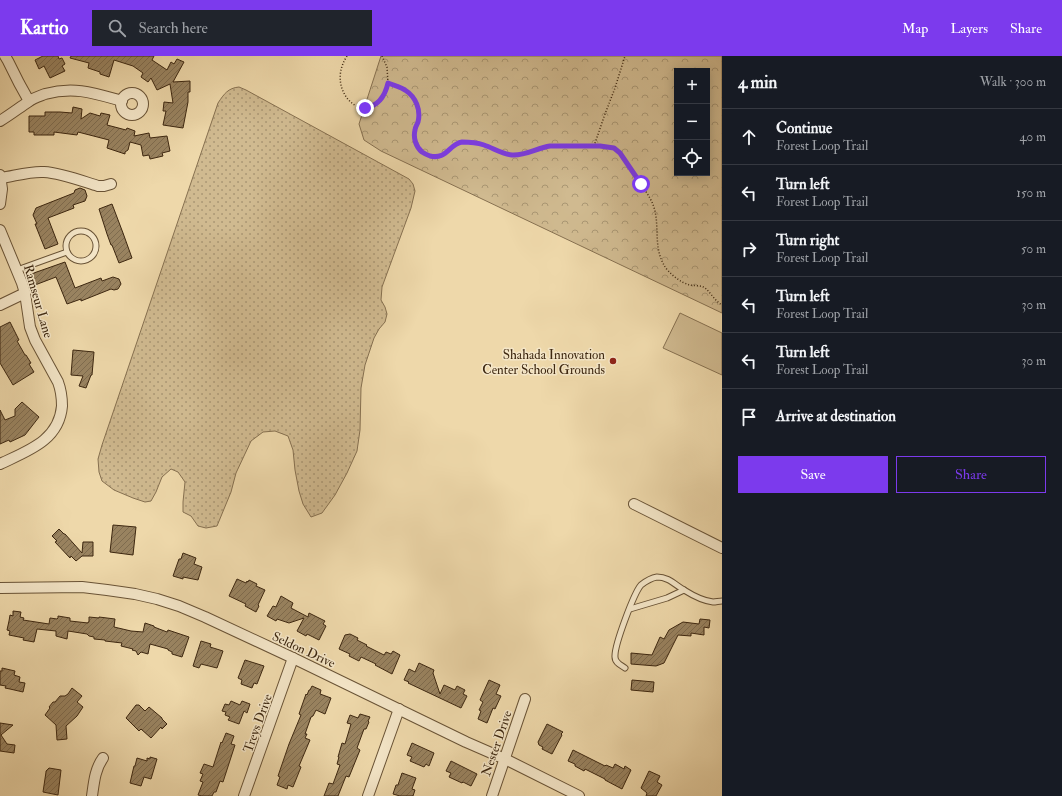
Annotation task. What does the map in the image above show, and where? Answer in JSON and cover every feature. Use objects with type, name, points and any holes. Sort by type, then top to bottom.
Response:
[{"type":"street","points":[[5,56],[29,101]]},
{"type":"street","points":[[0,121],[29,101],[40,96],[66,90],[81,90],[122,101]]},
{"type":"street","points":[[0,204],[2,188],[1,177],[45,172],[98,186],[110,184]]},
{"type":"street","name":"Ramseur Lane","points":[[0,230],[25,293],[30,327],[35,340],[58,382],[61,389],[62,398],[61,414],[58,424],[53,432],[35,447],[0,464]]},
{"type":"street","points":[[0,305],[25,293]]},
{"type":"street","points":[[634,504],[722,548]]},
{"type":"street","name":"Seldon Drive","points":[[0,588],[82,587],[156,599],[178,606],[293,658],[579,796]]},
{"type":"street","name":"Treys Drive","points":[[244,796],[293,658]]},
{"type":"street","name":"Nester Drive","points":[[492,796],[525,699]]},
{"type":"street","points":[[368,796],[399,709]]},
{"type":"street","points":[[92,796],[95,773],[103,758]]},
{"type":"lane","points":[[75,231],[85,231],[94,237],[96,248],[92,258],[81,262],[74,260],[67,252],[66,246],[68,239],[75,231]]},
{"type":"lane","points":[[17,270],[67,252]]},
{"type":"lane","points":[[625,668],[619,664],[615,657],[622,628],[637,591],[651,578],[665,578],[700,598],[712,602],[722,601]]},
{"type":"lane","points":[[630,608],[662,600],[684,590]]},
{"type":"path","points":[[347,56],[342,66],[341,82],[344,93],[352,104],[360,108],[377,104],[385,93],[388,83],[388,72],[382,56]]},
{"type":"path","points":[[594,146],[625,56]]},
{"type":"path","points":[[388,83],[405,90],[416,101],[418,121],[414,138],[418,148],[426,155],[434,157],[440,156],[449,151],[454,145],[462,142],[484,145],[496,151],[511,155],[522,155],[542,147],[550,146],[594,146],[614,148],[620,153],[647,192],[655,211],[658,233],[657,242],[659,254],[664,267],[680,281],[703,287],[722,305]]},
{"type":"green space","points":[[381,56],[722,56],[722,313],[381,151],[364,140],[359,124]]},
{"type":"green space","points":[[239,87],[409,179],[413,184],[415,191],[411,208],[382,287],[381,300],[387,314],[385,322],[374,338],[365,365],[361,388],[360,430],[357,451],[335,495],[322,513],[311,517],[303,504],[299,491],[293,450],[288,436],[275,431],[263,432],[251,441],[236,473],[231,492],[217,526],[206,528],[198,526],[191,516],[183,512],[185,482],[178,472],[171,469],[162,477],[151,501],[145,502],[114,490],[102,481],[99,472],[98,459],[218,103],[227,92]]},
{"type":"green space","points":[[680,313],[722,333],[722,375],[663,348]]},
{"type":"building","points":[[43,56],[58,56],[59,59],[62,58],[65,64],[62,66],[65,71],[50,78],[44,66],[39,69],[35,60]]},
{"type":"building","points":[[71,56],[154,56],[152,60],[167,70],[171,62],[174,64],[177,59],[184,62],[173,82],[190,81],[190,92],[188,92],[188,102],[183,128],[163,125],[166,111],[163,111],[164,102],[173,103],[170,84],[157,90],[151,78],[148,82],[141,77],[143,73],[133,66],[114,60],[109,77],[88,68],[89,63],[70,58]]},
{"type":"building","points":[[73,107],[82,109],[81,119],[90,113],[100,116],[101,113],[110,115],[107,125],[126,130],[127,128],[135,131],[134,136],[149,133],[150,138],[167,136],[170,151],[162,153],[163,156],[150,159],[149,155],[143,156],[141,145],[130,142],[128,150],[125,154],[107,148],[109,140],[78,132],[77,135],[54,132],[54,135],[34,135],[34,132],[29,132],[29,116],[45,116],[45,112],[72,113]]},
{"type":"building","points":[[80,188],[85,190],[87,196],[85,201],[73,205],[74,208],[48,218],[58,244],[45,249],[33,215],[36,208],[74,193],[75,190]]},
{"type":"building","points":[[112,204],[132,258],[119,263],[111,245],[99,209]]},
{"type":"building","points":[[65,262],[75,288],[101,278],[102,281],[113,277],[119,279],[121,284],[118,289],[111,289],[81,301],[81,299],[67,304],[56,277],[35,285],[31,274]]},
{"type":"building","points":[[10,322],[19,340],[17,341],[31,363],[29,364],[34,372],[13,385],[0,363],[0,327]]},
{"type":"building","points":[[73,350],[94,352],[92,375],[86,388],[79,386],[83,376],[71,375]]},
{"type":"building","points":[[22,402],[39,417],[25,435],[10,442],[9,440],[0,444],[0,410],[5,420],[15,416],[15,409]]},
{"type":"building","points":[[113,525],[136,527],[133,555],[110,552]]},
{"type":"building","points":[[59,529],[82,553],[83,542],[93,542],[93,556],[82,556],[76,561],[71,556],[70,558],[55,542],[57,541],[52,536]]},
{"type":"building","points":[[183,553],[196,558],[194,564],[202,567],[198,580],[183,577],[183,579],[173,576],[179,559],[181,559]]},
{"type":"building","points":[[237,579],[246,583],[249,580],[257,584],[256,586],[265,590],[256,612],[245,606],[246,604],[229,596]]},
{"type":"building","points":[[281,596],[293,603],[291,608],[308,617],[309,613],[325,621],[323,624],[326,626],[319,640],[307,634],[306,636],[297,631],[304,618],[289,623],[277,619],[276,621],[267,616],[273,606],[276,607]]},
{"type":"building","points":[[13,611],[21,612],[20,617],[24,618],[23,620],[49,624],[50,618],[57,619],[58,616],[70,618],[70,621],[88,623],[89,617],[99,617],[115,619],[114,627],[131,631],[143,632],[145,623],[167,632],[168,630],[189,637],[182,657],[172,654],[172,652],[168,649],[150,644],[148,654],[141,652],[138,655],[136,651],[132,650],[133,649],[121,646],[122,643],[94,639],[94,637],[87,634],[68,631],[67,639],[56,636],[56,631],[37,629],[34,642],[9,635],[10,631],[7,630],[10,615],[13,616]]},
{"type":"building","points":[[700,619],[710,620],[709,628],[704,627],[704,635],[691,633],[691,636],[678,635],[664,663],[656,666],[631,664],[631,653],[652,655],[660,637],[664,639],[669,630],[683,622],[699,624]]},
{"type":"building","points":[[350,634],[358,638],[357,640],[367,645],[366,646],[384,655],[386,652],[391,654],[393,651],[400,655],[392,674],[361,657],[359,661],[349,656],[350,654],[339,649],[345,635]]},
{"type":"building","points":[[201,641],[211,644],[210,647],[223,651],[217,668],[201,664],[199,668],[193,666]]},
{"type":"building","points":[[245,660],[264,666],[257,684],[254,683],[252,688],[241,684],[242,680],[238,678]]},
{"type":"building","points":[[419,663],[434,670],[433,673],[440,694],[444,685],[455,690],[457,686],[465,690],[463,694],[467,696],[461,708],[404,680],[409,669],[415,672]]},
{"type":"building","points":[[2,668],[15,671],[14,675],[20,677],[19,682],[25,683],[23,692],[5,688],[6,686],[0,685],[0,671],[2,671]]},
{"type":"building","points":[[489,680],[500,685],[496,694],[501,696],[495,709],[493,708],[487,723],[478,719],[481,711],[479,710],[483,702],[480,700]]},
{"type":"building","points":[[632,680],[654,682],[653,692],[631,690]]},
{"type":"building","points":[[312,686],[321,690],[320,694],[331,698],[325,714],[316,710],[311,717],[305,734],[307,734],[305,738],[310,740],[299,766],[301,767],[293,787],[288,785],[287,789],[277,785],[280,777],[278,776],[301,715],[299,714],[306,694],[307,695]]},
{"type":"building","points":[[72,688],[82,696],[77,702],[83,707],[77,716],[66,726],[67,739],[57,740],[56,725],[45,715],[53,702],[55,702],[60,696],[65,696],[68,694]]},
{"type":"building","points":[[231,701],[240,705],[242,701],[250,704],[247,713],[244,711],[239,724],[228,720],[230,717],[225,715],[226,712],[222,711],[225,704],[229,705]]},
{"type":"building","points":[[136,705],[139,705],[145,711],[149,707],[167,724],[162,729],[161,727],[151,738],[141,729],[139,731],[126,718]]},
{"type":"building","points":[[360,714],[370,717],[357,748],[360,750],[349,777],[346,776],[338,796],[324,796],[329,783],[333,784],[340,765],[337,764],[338,757],[342,743],[345,744],[351,724],[347,723],[350,715],[358,718]]},
{"type":"building","points":[[0,723],[13,725],[1,735],[7,744],[15,745],[14,753],[0,751]]},
{"type":"building","points":[[547,724],[563,732],[552,754],[542,749],[543,747],[539,745],[538,742]]},
{"type":"building","points":[[226,733],[234,736],[231,744],[235,745],[223,782],[220,781],[216,792],[214,792],[212,796],[198,795],[203,782],[200,781],[203,774],[200,773],[204,764],[213,767],[221,742],[222,743]]},
{"type":"building","points":[[412,743],[434,753],[429,766],[426,764],[424,767],[410,761],[412,757],[407,755]]},
{"type":"building","points":[[573,750],[605,766],[606,765],[613,768],[615,764],[624,769],[625,766],[631,770],[622,789],[585,769],[584,771],[568,761]]},
{"type":"building","points":[[150,757],[157,759],[151,779],[144,777],[141,786],[130,783],[137,758],[147,761],[147,758],[150,759]]},
{"type":"building","points":[[451,761],[477,774],[471,786],[449,777],[451,773],[446,771]]},
{"type":"building","points":[[49,768],[61,770],[58,795],[43,792],[46,771]]},
{"type":"building","points":[[649,771],[660,776],[657,782],[662,785],[656,796],[646,796],[647,793],[641,788]]},
{"type":"building","points":[[402,773],[416,778],[412,789],[415,790],[413,796],[400,796],[393,794]]},
{"type":"place","name":"Shahada Innovation Center School Grounds","points":[[613,361]]},
{"type":"route","points":[[365,108],[369,108],[380,101],[385,93],[388,83],[405,90],[416,101],[418,121],[414,138],[418,148],[426,155],[434,157],[444,155],[454,145],[462,142],[484,145],[496,151],[511,155],[522,155],[542,147],[550,146],[611,147],[620,153],[641,184]]}]
